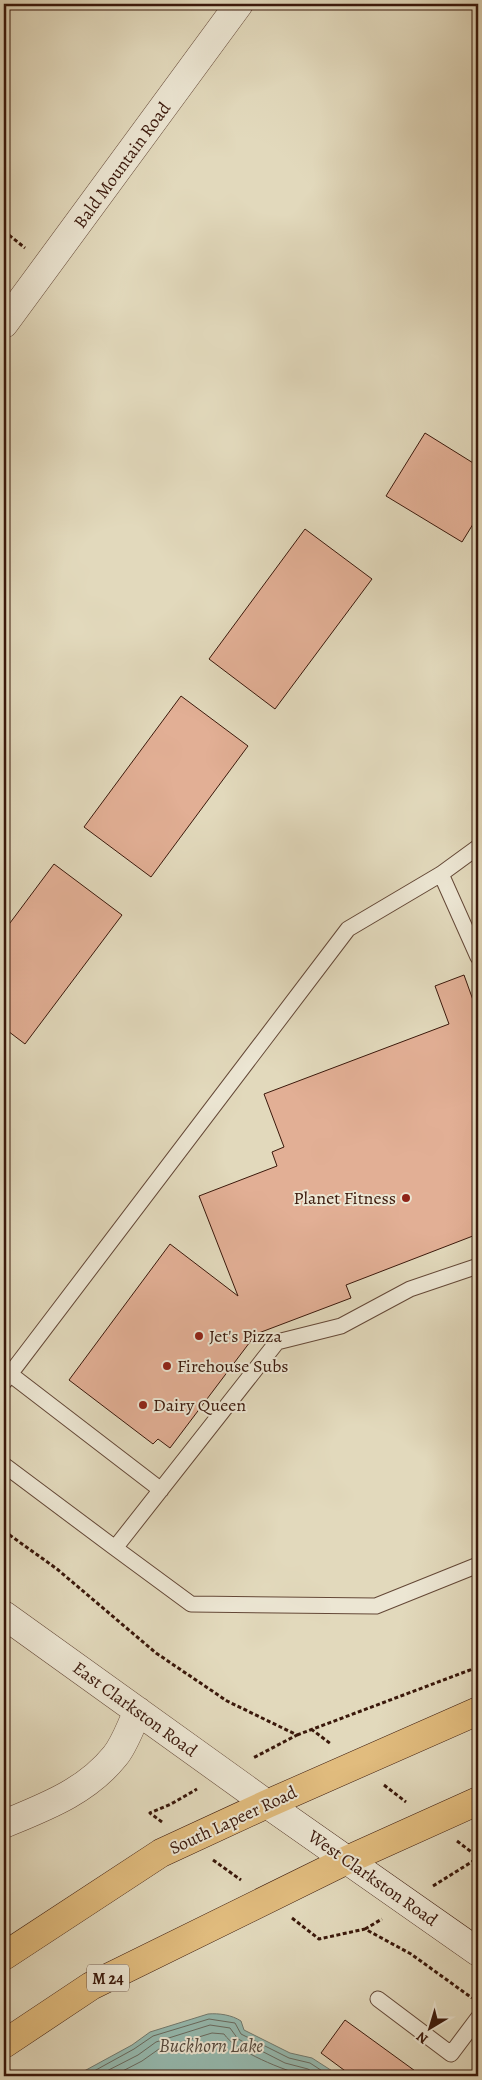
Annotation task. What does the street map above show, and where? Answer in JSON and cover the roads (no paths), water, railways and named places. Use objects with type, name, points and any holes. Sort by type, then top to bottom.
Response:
[{"type":"main road","name":"South Lapeer Road","points":[[4,1956],[161,1853],[356,1764],[478,1712]]},
{"type":"main road","name":"M 24","points":[[4,2044],[91,1986],[347,1860],[478,1801]]},
{"type":"street","name":"Bald Mountain Road","points":[[4,324],[239,4]]},
{"type":"street","name":"East Clarkston Road","points":[[4,1615],[267,1804]]},
{"type":"street","points":[[4,1824],[53,1804],[84,1786],[116,1755],[138,1711]]},
{"type":"street","name":"West Clarkston Road","points":[[267,1804],[478,1952]]},
{"type":"lane","points":[[161,1490],[7,1378],[348,929],[441,874],[478,847]]},
{"type":"lane","points":[[441,874],[478,957]]},
{"type":"lane","points":[[116,1548],[277,1342],[341,1326],[410,1290],[478,1266]]},
{"type":"lane","points":[[4,1465],[191,1604],[376,1606],[478,1565]]},
{"type":"lane","points":[[378,1999],[451,2054],[478,2018]]},
{"type":"water","name":"Buckhorn Lake","points":[[208,2014],[234,2017],[241,2021],[244,2030],[290,2053],[312,2058],[340,2076],[75,2076],[132,2045],[150,2032]]},
{"type":"place","name":"Planet Fitness","points":[[406,1198]]},
{"type":"place","name":"Jet's Pizza","points":[[199,1336]]},
{"type":"place","name":"Firehouse Subs","points":[[167,1366]]},
{"type":"place","name":"Dairy Queen","points":[[143,1405]]}]
